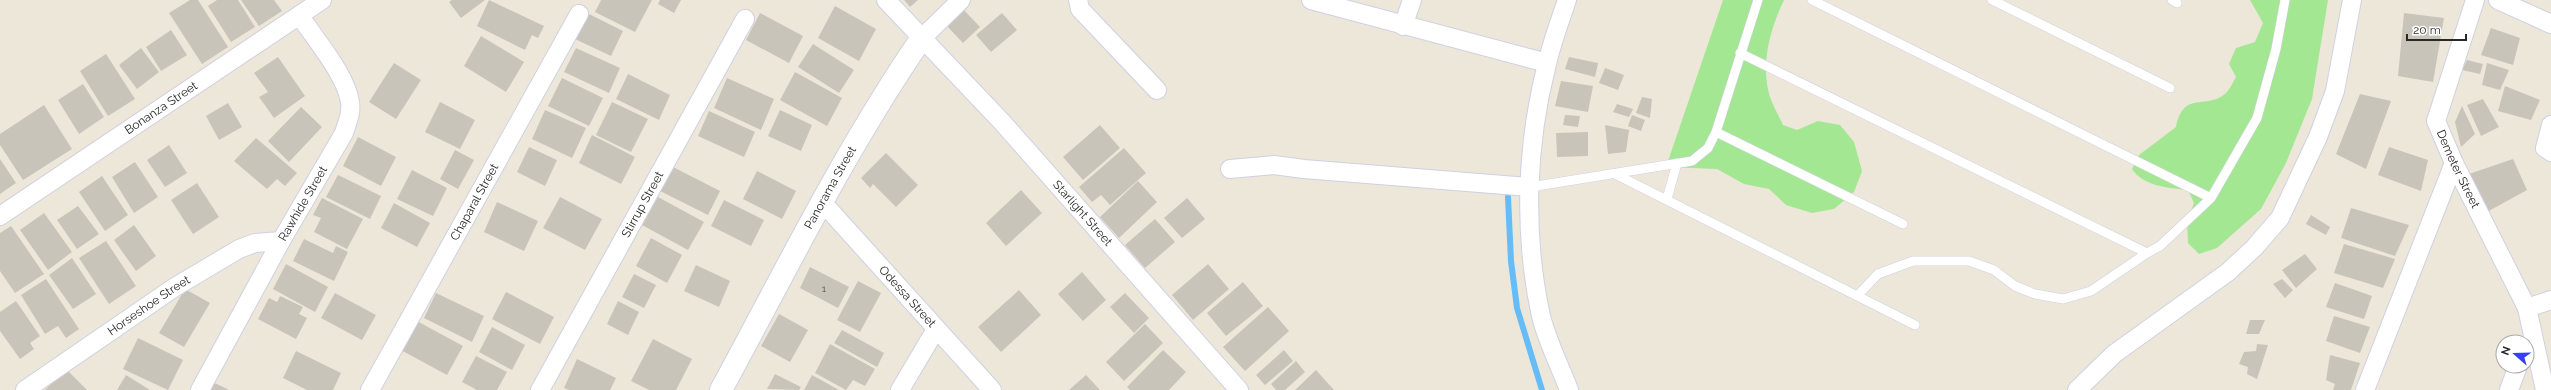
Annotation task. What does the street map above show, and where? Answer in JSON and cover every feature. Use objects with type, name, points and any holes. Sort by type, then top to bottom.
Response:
[{"type":"street","name":"Bonanza Street","points":[[0,216],[322,0]]},
{"type":"street","name":"Starlight Street","points":[[886,0],[921,40],[1002,122],[1239,390]]},
{"type":"street","name":"Panorama Street","points":[[721,390],[890,84],[921,40],[961,0]]},
{"type":"street","points":[[1078,0],[1080,9],[1157,90]]},
{"type":"street","points":[[1311,0],[1403,26],[1547,63]]},
{"type":"street","points":[[1403,26],[1412,0]]},
{"type":"street","points":[[1567,0],[1547,63],[1534,129],[1530,187],[1531,250],[1542,317],[1569,390]]},
{"type":"street","points":[[2085,387],[2114,354],[2228,272],[2254,248],[2280,218],[2318,137],[2334,91],[2352,0]]},
{"type":"street","name":"Demeter Street","points":[[2475,0],[2437,117],[2438,127],[2454,163],[2527,308],[2530,334]]},
{"type":"street","points":[[2498,0],[2551,24]]},
{"type":"street","name":"Chaparal Street","points":[[370,390],[579,14]]},
{"type":"street","name":"Rawhide Street","points":[[200,390],[281,241],[344,133],[349,118],[350,102],[344,86],[300,16]]},
{"type":"street","name":"Stirrup Street","points":[[540,390],[745,19]]},
{"type":"street","points":[[2548,150],[2551,126]]},
{"type":"street","points":[[2365,390],[2454,163]]},
{"type":"street","points":[[1230,169],[1274,165],[1304,170],[1530,187]]},
{"type":"street","name":"Odessa Street","points":[[823,203],[992,390]]},
{"type":"street","name":"Horseshoe Street","points":[[25,390],[175,287],[239,249],[255,243],[281,241]]},
{"type":"street","points":[[2527,308],[2551,300]]},
{"type":"street","points":[[900,390],[936,329]]},
{"type":"street","name":"Demeter Street","points":[[2535,355],[2545,390]]},
{"type":"street","points":[[2508,390],[2515,374]]},
{"type":"lane","points":[[1530,187],[1692,161],[1708,148],[1716,132],[1758,0]]},
{"type":"lane","points":[[1812,0],[2211,198]]},
{"type":"lane","points":[[1992,0],[2170,88]]},
{"type":"lane","points":[[1858,294],[1878,274],[1914,261],[1968,261],[1994,270],[2015,286],[2035,294],[2063,298],[2091,291],[2147,253],[2160,246],[2211,198],[2257,118],[2276,49],[2285,0]]},
{"type":"lane","points":[[1740,53],[2132,247],[2147,253]]},
{"type":"lane","points":[[1716,132],[1903,224]]},
{"type":"lane","points":[[1667,198],[1677,163]]},
{"type":"lane","points":[[1615,174],[1667,198],[1858,294],[1915,325]]},
{"type":"green space","points":[[1723,0],[1784,0],[1774,23],[1768,47],[1766,60],[1767,85],[1770,97],[1783,125],[1797,130],[1818,121],[1840,125],[1854,142],[1862,171],[1854,192],[1834,209],[1812,213],[1786,205],[1769,189],[1744,184],[1717,169],[1666,167]]},
{"type":"green space","points":[[2250,0],[2328,0],[2312,99],[2286,163],[2261,209],[2217,248],[2199,254],[2188,243],[2187,221],[2194,203],[2188,190],[2164,187],[2149,183],[2137,175],[2132,169],[2139,155],[2176,127],[2184,108],[2196,102],[2211,101],[2229,90],[2236,77],[2229,64],[2236,48],[2255,42],[2263,23]]},
{"type":"building","points":[[190,0],[198,0],[228,47],[202,64],[169,13]]},
{"type":"building","points":[[217,0],[238,0],[255,27],[231,42],[208,6]]},
{"type":"building","points":[[241,0],[274,0],[282,11],[259,26]]},
{"type":"building","points":[[452,0],[485,0],[461,18],[449,2]]},
{"type":"building","points":[[489,0],[544,26],[538,38],[532,35],[525,50],[477,26]]},
{"type":"building","points":[[601,0],[652,0],[635,32],[595,12]]},
{"type":"building","points":[[660,0],[681,0],[674,13],[658,4]]},
{"type":"building","points":[[904,0],[918,0],[910,7]]},
{"type":"building","points":[[835,6],[876,29],[859,61],[818,38]]},
{"type":"building","points":[[963,9],[980,27],[963,43],[946,25]]},
{"type":"building","points":[[587,13],[623,31],[611,56],[575,39]]},
{"type":"building","points":[[760,13],[803,36],[789,63],[746,40]]},
{"type":"building","points":[[1002,13],[1017,30],[991,52],[976,35]]},
{"type":"building","points":[[2404,13],[2444,18],[2433,82],[2398,76]]},
{"type":"building","points":[[2491,28],[2520,38],[2513,65],[2481,55]]},
{"type":"building","points":[[171,30],[187,55],[161,71],[146,47]]},
{"type":"building","points":[[481,36],[524,62],[506,92],[464,66]]},
{"type":"building","points":[[813,44],[854,70],[839,93],[798,67]]},
{"type":"building","points":[[141,48],[159,72],[137,89],[119,65]]},
{"type":"building","points":[[576,48],[620,68],[609,93],[564,72]]},
{"type":"building","points":[[106,54],[135,99],[108,116],[80,71]]},
{"type":"building","points":[[278,57],[305,96],[274,118],[259,97],[268,92],[254,73]]},
{"type":"building","points":[[1569,57],[1598,63],[1595,77],[1565,69]]},
{"type":"building","points":[[2467,60],[2483,64],[2480,74],[2462,70]]},
{"type":"building","points":[[394,63],[421,80],[396,119],[369,102]]},
{"type":"building","points":[[2487,63],[2509,70],[2500,90],[2482,85]]},
{"type":"building","points":[[1605,68],[1624,75],[1618,90],[1599,83]]},
{"type":"building","points":[[795,72],[842,98],[827,126],[780,100]]},
{"type":"building","points":[[628,74],[670,95],[659,120],[616,99]]},
{"type":"building","points":[[562,78],[603,98],[589,126],[548,106]]},
{"type":"building","points":[[727,78],[774,99],[761,130],[714,108]]},
{"type":"building","points":[[1561,81],[1593,86],[1588,112],[1555,106]]},
{"type":"building","points":[[83,84],[104,117],[79,134],[58,100]]},
{"type":"building","points":[[2505,86],[2540,100],[2531,120],[2498,111]]},
{"type":"building","points":[[2360,94],[2391,101],[2366,169],[2336,154]]},
{"type":"building","points":[[1642,97],[1652,99],[1650,118],[1636,113]]},
{"type":"building","points":[[2483,99],[2499,127],[2481,136],[2467,105]]},
{"type":"building","points":[[440,102],[475,120],[460,149],[425,132]]},
{"type":"building","points":[[612,102],[648,119],[631,152],[596,135]]},
{"type":"building","points":[[228,103],[242,127],[219,140],[206,116]]},
{"type":"building","points":[[1617,104],[1633,109],[1629,117],[1613,112]]},
{"type":"building","points":[[44,105],[72,149],[23,180],[0,145],[0,134]]},
{"type":"building","points":[[2462,106],[2475,134],[2461,147],[2455,122]]},
{"type":"building","points":[[301,107],[322,127],[289,162],[268,141]]},
{"type":"building","points":[[545,110],[586,128],[572,158],[532,139]]},
{"type":"building","points":[[780,110],[812,125],[801,151],[768,136]]},
{"type":"building","points":[[709,111],[755,132],[744,157],[698,136]]},
{"type":"building","points":[[1565,115],[1580,116],[1578,127],[1563,125]]},
{"type":"building","points":[[1632,115],[1645,120],[1641,131],[1628,126]]},
{"type":"building","points":[[1100,125],[1120,148],[1083,180],[1063,157]]},
{"type":"building","points":[[1605,125],[1629,130],[1626,152],[1608,154]]},
{"type":"building","points":[[1588,132],[1588,156],[1557,157],[1556,133]]},
{"type":"building","points":[[592,135],[635,157],[621,184],[579,163]]},
{"type":"building","points":[[358,137],[396,157],[381,186],[343,166]]},
{"type":"building","points":[[256,138],[297,173],[285,186],[277,179],[267,189],[234,161]]},
{"type":"building","points":[[169,145],[187,173],[165,187],[147,160]]},
{"type":"building","points":[[529,147],[557,160],[545,186],[517,172]]},
{"type":"building","points":[[2389,147],[2428,160],[2421,191],[2378,175]]},
{"type":"building","points":[[1124,148],[1146,173],[1110,205],[1101,195],[1092,202],[1079,187]]},
{"type":"building","points":[[455,150],[474,160],[458,189],[440,179]]},
{"type":"building","points":[[886,153],[918,185],[896,207],[873,184],[870,188],[861,178]]},
{"type":"building","points":[[0,159],[16,183],[0,194]]},
{"type":"building","points":[[2513,159],[2527,190],[2487,212],[2469,174]]},
{"type":"building","points":[[135,162],[158,197],[134,213],[112,177]]},
{"type":"building","points":[[673,167],[720,191],[708,215],[660,191]]},
{"type":"building","points":[[412,170],[447,188],[433,216],[397,199]]},
{"type":"building","points":[[757,171],[796,191],[782,219],[743,199]]},
{"type":"building","points":[[338,175],[381,196],[370,219],[326,197]]},
{"type":"building","points":[[102,176],[128,215],[105,231],[79,192]]},
{"type":"building","points":[[1138,181],[1157,202],[1119,238],[1100,217]]},
{"type":"building","points":[[197,183],[219,217],[193,234],[171,200]]},
{"type":"building","points":[[1021,190],[1042,213],[1006,246],[986,223]]},
{"type":"building","points":[[560,197],[602,219],[585,250],[543,228]]},
{"type":"building","points":[[658,197],[704,222],[688,250],[642,225]]},
{"type":"building","points":[[322,198],[363,219],[347,249],[314,232],[321,218],[313,215]]},
{"type":"building","points":[[1187,198],[1205,219],[1182,238],[1164,218]]},
{"type":"building","points":[[724,200],[764,220],[751,246],[711,226]]},
{"type":"building","points":[[497,202],[538,221],[524,251],[484,232]]},
{"type":"building","points":[[394,203],[430,223],[417,247],[381,228]]},
{"type":"building","points":[[78,206],[99,234],[77,249],[57,220]]},
{"type":"building","points":[[2351,208],[2409,225],[2395,256],[2341,238]]},
{"type":"building","points":[[44,213],[72,252],[48,270],[20,230]]},
{"type":"building","points":[[2311,215],[2330,227],[2326,235],[2306,224]]},
{"type":"building","points":[[1155,219],[1175,242],[1145,268],[1125,245]]},
{"type":"building","points":[[134,225],[156,256],[136,271],[114,240]]},
{"type":"building","points":[[11,226],[44,274],[15,293],[0,271],[0,233]]},
{"type":"building","points":[[651,238],[682,255],[667,283],[636,266]]},
{"type":"building","points":[[304,239],[333,253],[336,246],[348,252],[334,281],[293,261]]},
{"type":"building","points":[[106,241],[136,286],[109,304],[79,258]]},
{"type":"building","points":[[2344,244],[2395,259],[2383,288],[2334,273]]},
{"type":"building","points":[[2305,254],[2317,269],[2296,288],[2282,270]]},
{"type":"building","points":[[72,258],[96,294],[73,309],[49,275]]},
{"type":"building","points":[[286,264],[328,287],[315,312],[273,289]]},
{"type":"building","points":[[1208,264],[1229,289],[1193,320],[1172,295]]},
{"type":"building","points":[[696,265],[730,281],[719,307],[684,291]]},
{"type":"building","points":[[810,267],[849,287],[838,308],[800,288]]},
{"type":"building","points":[[1082,272],[1106,300],[1083,321],[1058,294]]},
{"type":"building","points":[[634,274],[656,285],[644,308],[622,297]]},
{"type":"building","points":[[46,279],[79,329],[66,338],[58,326],[45,334],[21,295]]},
{"type":"building","points":[[2282,279],[2293,290],[2285,298],[2273,284]]},
{"type":"building","points":[[858,281],[881,293],[860,332],[837,320]]},
{"type":"building","points":[[1243,282],[1263,306],[1226,336],[1207,313]]},
{"type":"building","points":[[2335,283],[2372,296],[2364,319],[2326,307]]},
{"type":"building","points":[[185,289],[210,303],[184,347],[159,333]]},
{"type":"building","points":[[1019,290],[1041,315],[1001,352],[978,327]]},
{"type":"building","points":[[506,292],[554,317],[540,344],[492,319]]},
{"type":"building","points":[[335,293],[376,315],[362,340],[321,318]]},
{"type":"building","points":[[436,293],[484,316],[472,342],[424,318]]},
{"type":"building","points":[[1125,293],[1149,318],[1134,333],[1110,307]]},
{"type":"building","points":[[280,296],[303,307],[299,314],[307,318],[296,339],[258,319],[269,298],[277,302]]},
{"type":"building","points":[[16,301],[40,336],[30,343],[34,349],[20,359],[0,331],[0,312]]},
{"type":"building","points":[[618,301],[639,312],[628,335],[607,324]]},
{"type":"building","points":[[1268,307],[1289,331],[1245,371],[1223,347]]},
{"type":"building","points":[[779,314],[808,330],[790,362],[761,346]]},
{"type":"building","points":[[2334,316],[2370,327],[2360,353],[2326,341]]},
{"type":"building","points":[[415,320],[463,346],[447,375],[399,349]]},
{"type":"building","points":[[2250,320],[2265,320],[2259,334],[2246,334]]},
{"type":"building","points":[[1145,324],[1163,343],[1124,381],[1106,362]]},
{"type":"building","points":[[492,327],[525,345],[512,370],[479,352]]},
{"type":"building","points":[[842,330],[884,353],[877,367],[834,343]]},
{"type":"building","points":[[138,338],[183,360],[168,390],[123,369]]},
{"type":"building","points":[[653,339],[692,359],[676,390],[649,390],[631,381]]},
{"type":"building","points":[[830,344],[875,369],[865,386],[853,380],[846,390],[815,373]]},
{"type":"building","points":[[2257,344],[2268,345],[2257,379],[2247,374],[2248,367],[2239,364],[2244,352],[2256,351]]},
{"type":"building","points":[[1163,350],[1186,372],[1169,390],[1130,390],[1127,387]]},
{"type":"building","points":[[1284,350],[1293,361],[1265,385],[1256,375]]},
{"type":"building","points":[[296,351],[341,373],[333,390],[307,390],[283,378]]},
{"type":"building","points":[[2330,355],[2360,363],[2351,390],[2333,390],[2335,384],[2326,380]]},
{"type":"building","points":[[476,356],[507,372],[497,390],[477,390],[462,382]]},
{"type":"building","points":[[577,359],[616,378],[610,390],[569,390],[564,388]]},
{"type":"building","points":[[1296,361],[1305,372],[1285,390],[1276,390],[1271,384]]},
{"type":"building","points":[[66,369],[87,390],[45,390]]},
{"type":"building","points":[[1316,370],[1334,390],[1295,390]]},
{"type":"building","points":[[775,374],[801,387],[799,390],[767,389]]},
{"type":"building","points":[[126,375],[150,390],[117,390]]},
{"type":"building","points":[[812,375],[839,390],[804,390]]},
{"type":"building","points":[[1086,375],[1100,390],[1069,390]]},
{"type":"building","points":[[212,382],[219,385],[229,390],[208,390]]},
{"type":"waterway","points":[[1508,197],[1511,261],[1517,308],[1542,390]]}]
